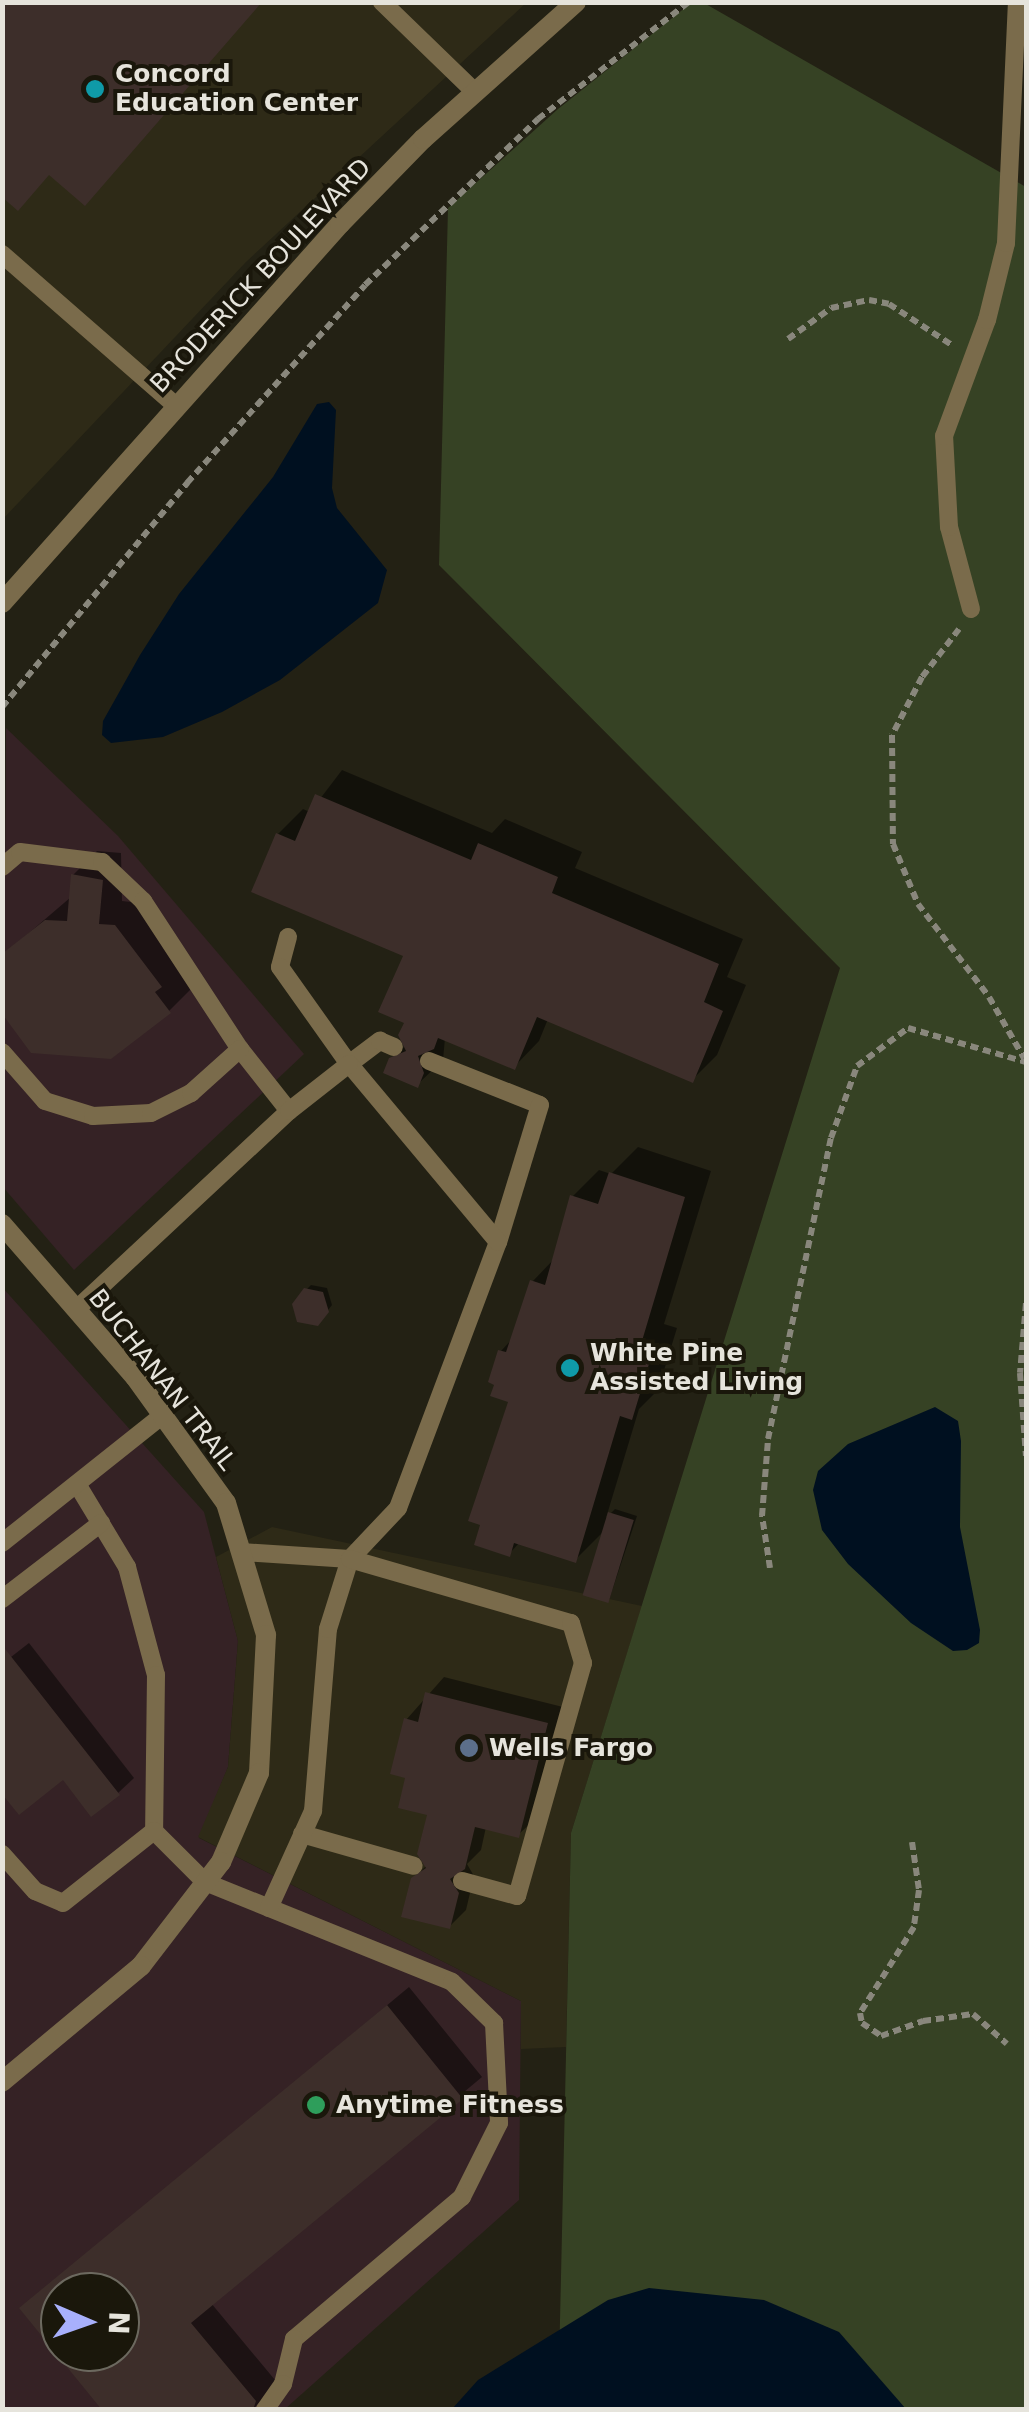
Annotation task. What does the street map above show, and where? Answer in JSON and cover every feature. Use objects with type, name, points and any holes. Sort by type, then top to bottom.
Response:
[{"type":"street","name":"BRODERICK BOULEVARD","points":[[2,603],[340,224],[474,91],[576,2]]},
{"type":"street","name":"BUCHANAN TRAIL","points":[[2,1224],[163,1415],[226,1503],[266,1635],[259,1773],[221,1862],[141,1966],[2,2082]]},
{"type":"lane","points":[[382,2],[474,91]]},
{"type":"lane","points":[[971,609],[943,478],[948,410],[987,320],[1006,244],[1017,2]]},
{"type":"lane","points":[[2,254],[175,405]]},
{"type":"lane","points":[[2,867],[20,852],[102,862],[143,901],[240,1049],[289,1111]]},
{"type":"lane","points":[[288,937],[280,967],[350,1064],[498,1242]]},
{"type":"lane","points":[[76,1309],[289,1111],[380,1042],[394,1047]]},
{"type":"lane","points":[[2,1052],[45,1101],[94,1116],[151,1114],[191,1093],[240,1049]]},
{"type":"lane","points":[[269,1908],[313,1810],[328,1629],[350,1559],[398,1508],[498,1242],[540,1105],[429,1061]]},
{"type":"lane","points":[[2,1544],[163,1415]]},
{"type":"lane","points":[[77,1484],[127,1567],[156,1675],[154,1830],[206,1882],[452,1982],[494,2023],[498,2123],[462,2197],[294,2339],[282,2384],[265,2410]]},
{"type":"lane","points":[[2,1599],[101,1523]]},
{"type":"lane","points":[[241,1552],[350,1559],[571,1623],[583,1663],[517,1896],[462,1881]]},
{"type":"lane","points":[[2,1854],[36,1892],[64,1903],[154,1830]]},
{"type":"lane","points":[[302,1834],[414,1866]]},
{"type":"path","points":[[2,707],[188,483],[365,285],[538,119],[689,2]]},
{"type":"path","points":[[788,339],[831,308],[870,300],[890,304],[969,355]]},
{"type":"path","points":[[971,609],[922,677],[892,735],[891,826],[918,904],[989,997],[1026,1061]]},
{"type":"path","points":[[770,1568],[762,1516],[768,1439],[849,1082],[866,1055],[908,1028],[1026,1061]]},
{"type":"path","points":[[1026,1303],[1020,1373],[1026,1456]]},
{"type":"path","points":[[912,1842],[919,1890],[914,1927],[860,2013],[862,2023],[881,2036],[923,2021],[973,2014],[1007,2044]]},
{"type":"shaded area","points":[[3,3],[526,3],[246,262],[3,519]]},
{"type":"shaded area","points":[[6,728],[118,836],[304,1054],[74,1270],[3,1187]]},
{"type":"shaded area","points":[[2,1287],[204,1512],[238,1641],[228,1767],[199,1838],[521,2001],[519,2200],[285,2409],[3,2409]]},
{"type":"shaded area","points":[[272,1527],[642,1606],[571,1833],[566,2047],[521,2049],[521,2001],[198,1837],[228,1767],[238,1641],[216,1557]]},
{"type":"green space","points":[[691,3],[704,3],[1026,187],[1026,2409],[558,2409],[571,1833],[840,968],[439,565],[448,208],[558,109]]},
{"type":"water","points":[[329,402],[336,410],[332,488],[337,508],[387,570],[378,603],[280,680],[222,712],[163,737],[111,743],[102,735],[103,721],[140,655],[179,594],[273,477],[317,404]]},
{"type":"water","points":[[935,1407],[958,1421],[961,1441],[960,1527],[980,1630],[979,1643],[967,1650],[953,1651],[911,1623],[848,1564],[822,1530],[813,1490],[818,1471],[848,1444]]},
{"type":"water","points":[[649,2288],[764,2300],[839,2332],[906,2409],[452,2409],[478,2380],[608,2300]]},
{"type":"building","name":"Concord Education Center","points":[[2,2],[262,2],[85,206],[49,175],[18,211],[2,197]]},
{"type":"building","points":[[315,794],[471,860],[478,843],[558,877],[552,893],[719,964],[704,1002],[723,1011],[693,1083],[537,1017],[515,1070],[438,1038],[434,1049],[418,1056],[424,1073],[418,1088],[383,1073],[389,1058],[406,1051],[398,1035],[404,1023],[378,1012],[403,956],[251,892],[276,833],[295,841]]},
{"type":"building","points":[[71,874],[103,880],[99,924],[115,925],[162,987],[155,992],[171,1013],[111,1059],[31,1053],[3,1015],[3,953],[45,920],[67,921]]},
{"type":"building","name":"White Pine Assisted Living","points":[[609,1172],[685,1197],[639,1351],[652,1354],[632,1420],[620,1416],[576,1563],[514,1543],[510,1557],[474,1545],[480,1525],[468,1521],[508,1402],[490,1396],[494,1385],[488,1382],[498,1350],[506,1352],[530,1280],[545,1285],[570,1195],[598,1204]]},
{"type":"building","points":[[304,1288],[323,1292],[329,1312],[318,1326],[297,1322],[292,1304]]},
{"type":"building","points":[[608,1512],[634,1520],[608,1603],[583,1595]]},
{"type":"building","points":[[2,1645],[120,1795],[91,1817],[63,1780],[19,1815],[2,1794]]},
{"type":"building","name":"Wells Fargo","points":[[425,1692],[548,1723],[519,1838],[475,1827],[465,1869],[450,1879],[459,1893],[450,1929],[401,1917],[411,1878],[426,1868],[417,1854],[427,1815],[398,1808],[405,1778],[390,1774],[404,1718],[418,1722]]},
{"type":"building","points":[[387,2005],[463,2099],[191,2323],[256,2401],[253,2410],[102,2410],[71,2372],[140,2372],[140,2272],[63,2272]]},
{"type":"building","points":[[40,2291],[40,2334],[19,2308]]},
{"type":"place","name":"Concord Education Center","points":[[95,89]]},
{"type":"place","name":"White Pine Assisted Living","points":[[570,1368]]},
{"type":"place","name":"Wells Fargo","points":[[469,1748]]},
{"type":"place","name":"Anytime Fitness","points":[[316,2105]]}]
